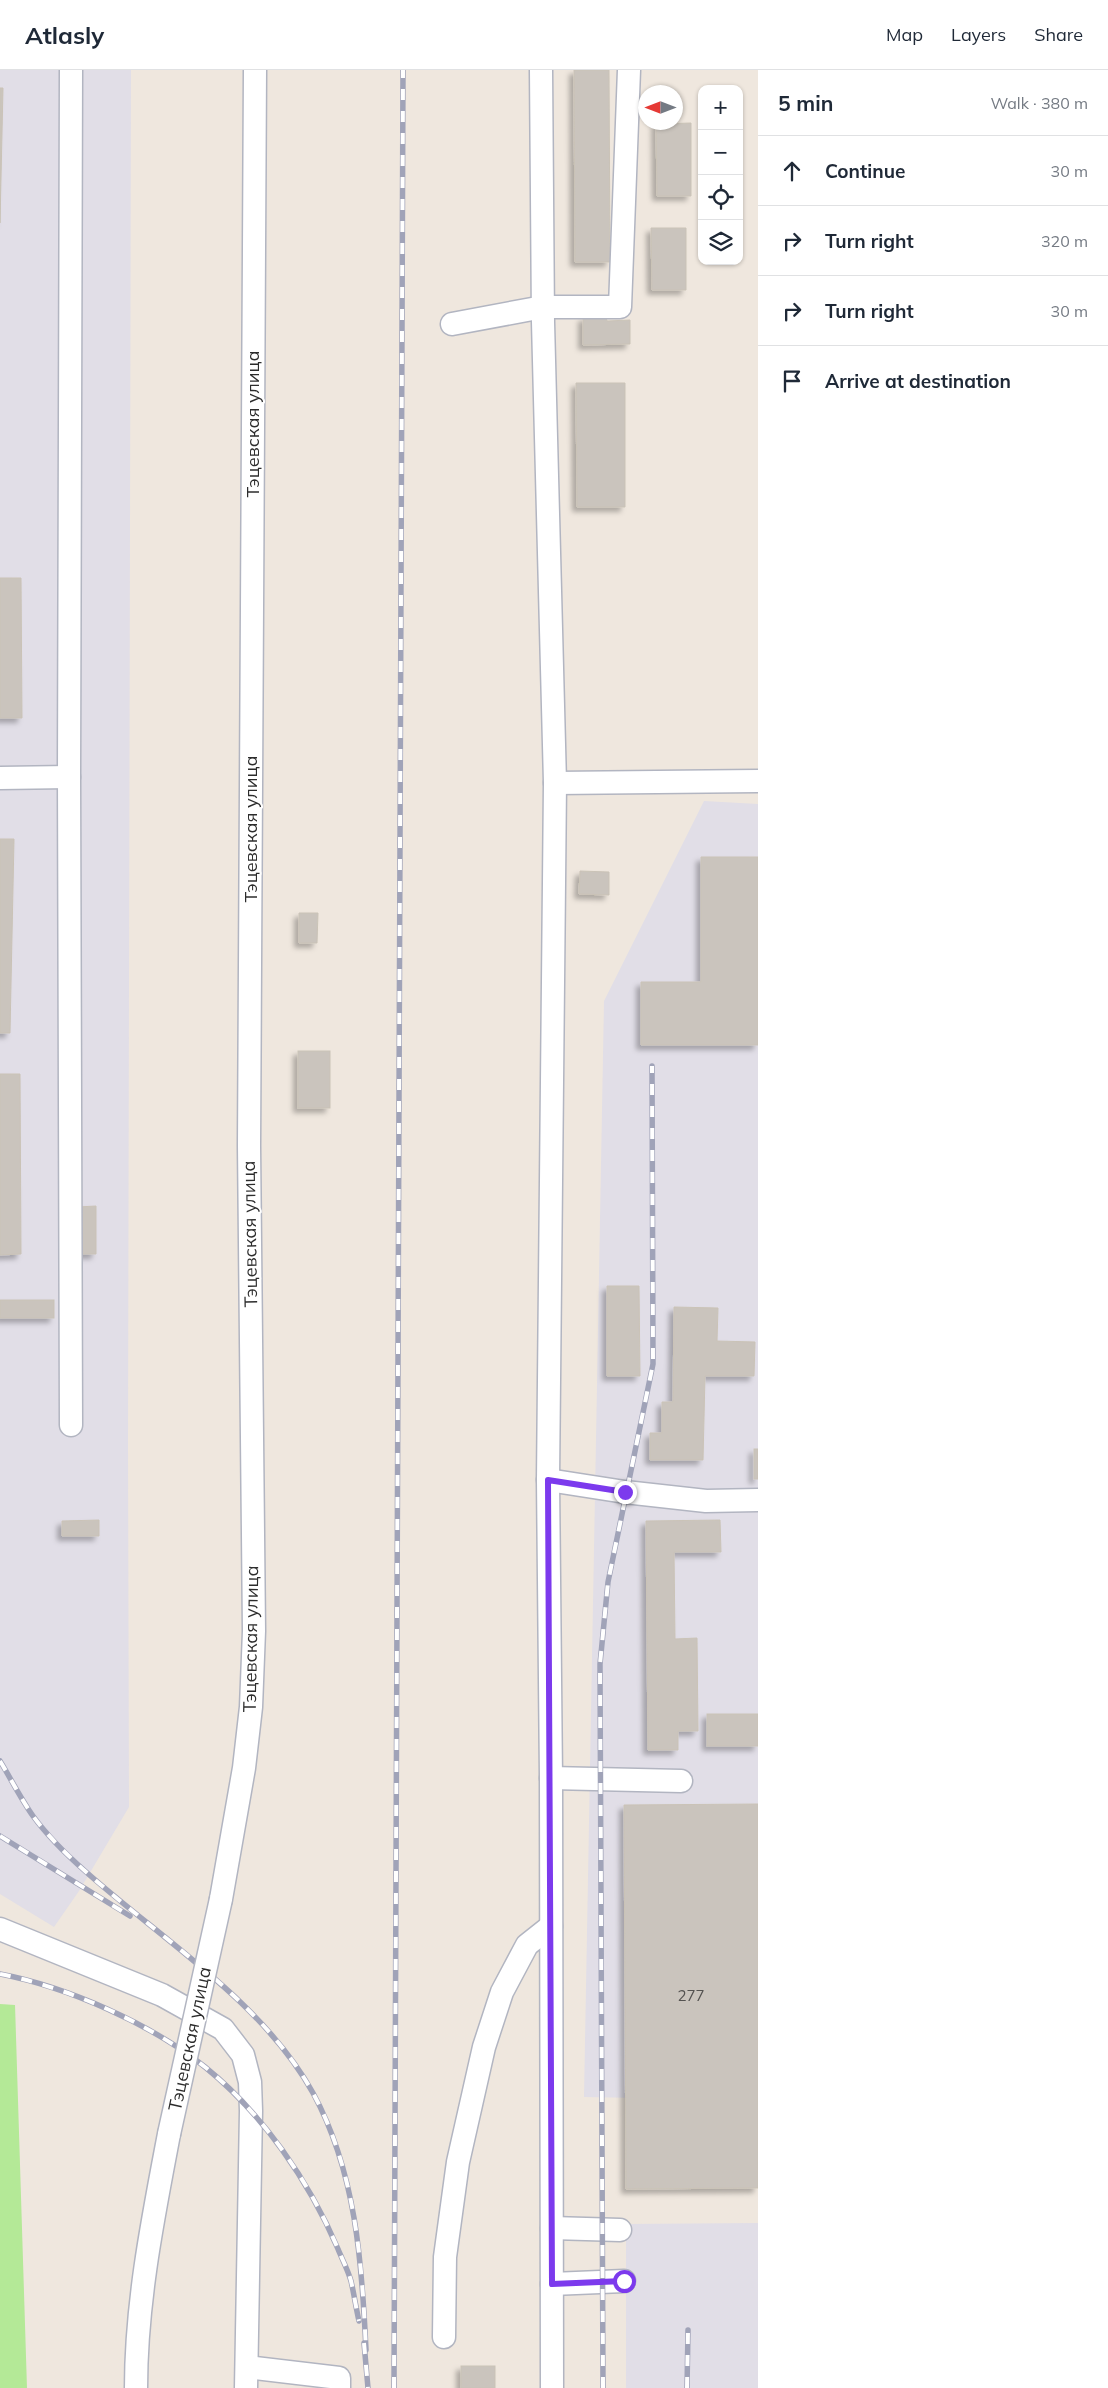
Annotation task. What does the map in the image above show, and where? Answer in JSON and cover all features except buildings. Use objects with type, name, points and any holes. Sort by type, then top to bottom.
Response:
[{"type":"street","points":[[71,70],[68,777],[71,1425]]},
{"type":"street","name":"Тэцевская улица","points":[[136,2388],[136,2349],[152,2222],[169,2134],[221,1899],[244,1768],[250,1707],[254,1631],[249,1136],[255,70]]},
{"type":"street","points":[[541,70],[543,307],[555,783],[548,1480],[552,1926],[552,2388]]},
{"type":"street","points":[[452,324],[543,307],[620,307],[629,70]]},
{"type":"street","points":[[0,778],[68,777]]},
{"type":"street","points":[[555,783],[758,781]]},
{"type":"street","points":[[548,1480],[625,1492],[706,1501],[758,1500]]},
{"type":"street","points":[[551,1778],[681,1781]]},
{"type":"street","points":[[444,2337],[445,2257],[457,2172],[484,2047],[502,1992],[527,1945],[552,1926]]},
{"type":"street","points":[[0,1930],[162,1995],[223,2029],[243,2055],[250,2082],[251,2111],[247,2378],[339,2378],[339,2388]]},
{"type":"street","points":[[552,2228],[620,2230]]},
{"type":"street","points":[[552,2284],[624,2281]]},
{"type":"shaded area","points":[[0,70],[131,70],[129,1807],[79,1891],[54,1927],[0,1894]]},
{"type":"shaded area","points":[[704,801],[758,804],[758,2100],[584,2097],[604,1001]]},
{"type":"shaded area","points":[[758,2223],[758,2388],[626,2388],[626,2224]]},
{"type":"green space","points":[[0,2004],[15,2005],[27,2388],[0,2388]]},
{"type":"railway","points":[[394,2388],[403,70]]},
{"type":"railway","points":[[603,2388],[600,1664],[608,1582],[653,1364],[652,1066]]},
{"type":"railway","points":[[0,1761],[33,1816],[58,1845],[85,1871],[209,1973],[239,2001],[267,2029],[292,2060],[313,2093],[339,2154],[348,2186],[359,2251],[366,2350]]},
{"type":"railway","points":[[0,1836],[130,1916]]},
{"type":"railway","points":[[0,1974],[53,1988],[108,2009],[160,2036],[183,2051],[226,2086],[265,2127],[313,2198],[351,2281],[359,2321]]},
{"type":"railway","points":[[687,2388],[688,2330]]},
{"type":"railway","points":[[364,2343],[368,2388]]},
{"type":"route","points":[[624,2281],[552,2284],[551,1778],[548,1480],[625,1492]]}]
